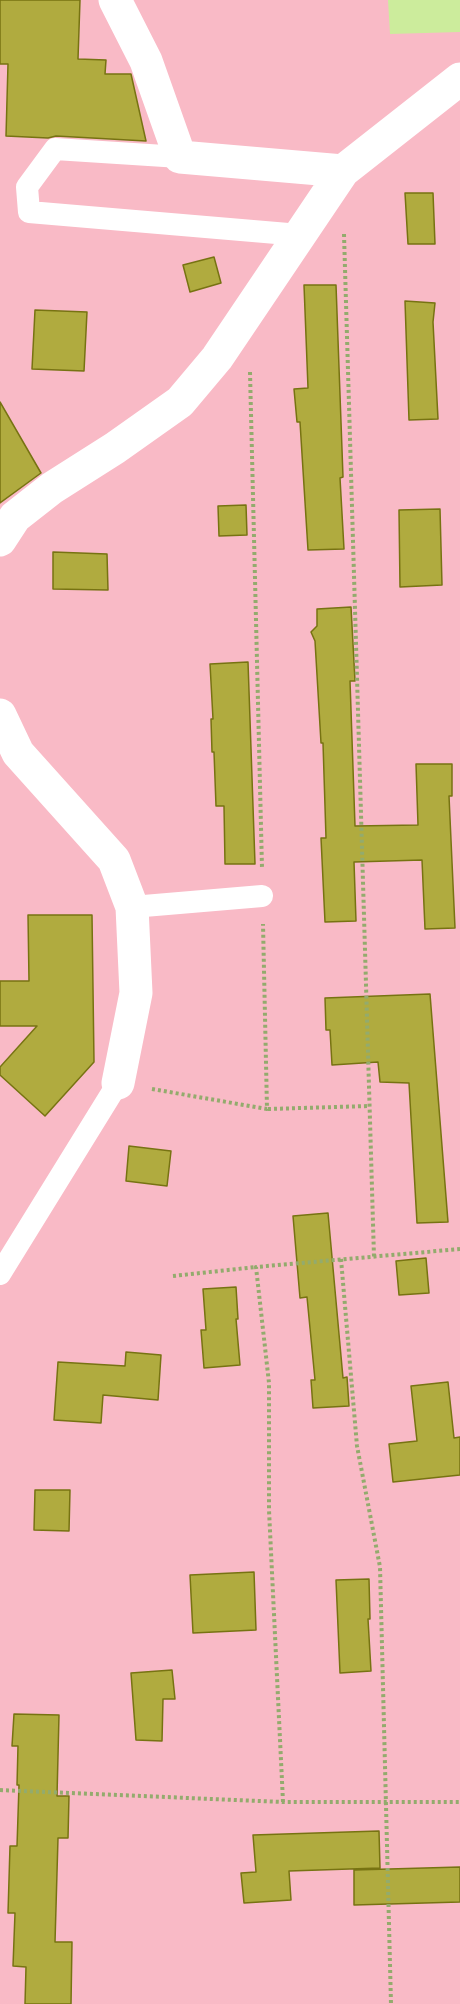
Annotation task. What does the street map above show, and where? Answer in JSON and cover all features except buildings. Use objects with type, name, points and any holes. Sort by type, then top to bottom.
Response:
[{"type":"street","points":[[115,0],[146,61],[180,157],[343,171]]},
{"type":"street","points":[[0,540],[15,517],[43,495],[180,402],[217,358],[343,171],[460,80]]},
{"type":"street","points":[[0,715],[18,753],[114,860],[132,907],[136,993],[118,1083]]},
{"type":"lane","points":[[180,157],[55,149],[27,187],[29,212],[300,235]]},
{"type":"lane","points":[[132,907],[262,896]]},
{"type":"lane","points":[[0,1274],[118,1083]]},
{"type":"path","points":[[344,230],[374,1257]]},
{"type":"path","points":[[250,371],[267,1109]]},
{"type":"path","points":[[118,1083],[267,1109],[369,1106]]},
{"type":"path","points":[[173,1276],[460,1249]]},
{"type":"path","points":[[340,1259],[357,1446],[380,1567],[391,2004]]},
{"type":"path","points":[[256,1267],[269,1383],[269,1510],[283,1802]]},
{"type":"path","points":[[0,1790],[283,1802],[460,1802]]},
{"type":"shaded area","points":[[0,0],[388,0],[390,34],[460,32],[460,2004],[0,2004]]}]
